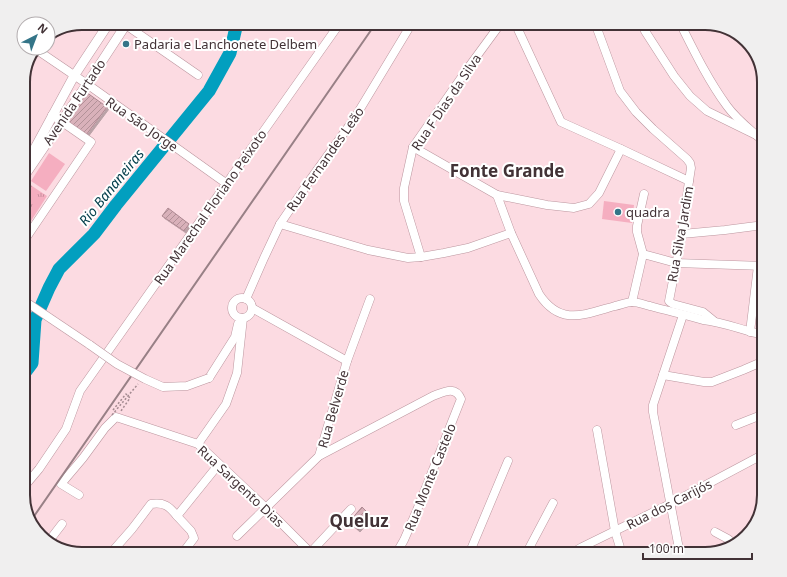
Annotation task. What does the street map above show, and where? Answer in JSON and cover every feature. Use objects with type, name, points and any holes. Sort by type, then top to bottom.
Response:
[{"type":"street","name":"Avenida Furtado","points":[[30,161],[52,115],[74,76],[104,30]]},
{"type":"street","name":"Avenida Furtado","points":[[30,168],[121,30]]},
{"type":"street","points":[[134,30],[198,75]]},
{"type":"street","name":"Rua Marechal Floriano Peixoto","points":[[30,480],[66,429],[80,390],[335,30]]},
{"type":"street","name":"Rua Fernandes Leão","points":[[246,299],[280,224],[354,119],[408,30]]},
{"type":"street","name":"Rua F Dias da Silva","points":[[421,257],[404,201],[404,188],[413,147],[496,30]]},
{"type":"street","points":[[517,30],[560,122],[689,181]]},
{"type":"street","name":"Rua Silva Jardim","points":[[598,30],[620,91],[636,112],[690,163],[691,168],[682,234],[669,300],[674,304],[703,312],[714,321]]},
{"type":"street","points":[[644,30],[674,76],[690,96],[707,112],[757,137]]},
{"type":"street","points":[[684,30],[706,73],[727,106],[757,135]]},
{"type":"street","name":"Rua São Jorge","points":[[46,56],[227,184]]},
{"type":"street","points":[[30,230],[91,142],[52,115]]},
{"type":"street","points":[[413,147],[497,195],[547,205],[574,208],[590,204],[599,193],[621,149]]},
{"type":"street","points":[[632,302],[643,254],[637,232],[637,226],[644,194]]},
{"type":"street","points":[[497,195],[511,233],[539,294],[547,304],[556,311],[568,315],[586,314],[632,302],[703,320],[714,321],[757,334]]},
{"type":"street","points":[[280,224],[368,250],[408,258],[468,248],[511,233]]},
{"type":"street","points":[[682,234],[757,226]]},
{"type":"street","points":[[643,254],[676,263],[757,266]]},
{"type":"street","points":[[750,332],[757,290]]},
{"type":"street","points":[[252,308],[250,315],[247,317],[241,317],[236,315],[233,305],[238,299],[246,299],[251,304],[252,308],[347,361]]},
{"type":"street","name":"Rua Belverde","points":[[237,536],[319,456],[347,361],[370,299]]},
{"type":"street","points":[[30,305],[117,364],[163,387],[187,386],[209,378],[235,337],[241,317]]},
{"type":"street","points":[[679,547],[653,412],[653,405],[683,315]]},
{"type":"street","points":[[198,444],[226,404],[237,373],[241,317]]},
{"type":"street","points":[[663,375],[712,382],[757,364]]},
{"type":"street","name":"Rua Monte Castelo","points":[[319,456],[433,396],[449,390],[459,393],[461,399],[417,510],[400,547]]},
{"type":"street","points":[[80,495],[61,484],[114,416]]},
{"type":"street","name":"Rua Sargento Dias","points":[[114,416],[198,444],[266,508],[304,547]]},
{"type":"street","points":[[736,425],[757,417]]},
{"type":"street","points":[[596,430],[615,531],[620,547]]},
{"type":"street","name":"Rua dos Carijós","points":[[582,547],[670,504],[757,458]]},
{"type":"street","points":[[472,547],[508,461]]},
{"type":"street","points":[[178,516],[219,464]]},
{"type":"street","points":[[116,547],[151,504],[160,503],[170,507],[191,531],[194,538],[187,547]]},
{"type":"street","points":[[530,547],[553,503]]},
{"type":"street","points":[[316,547],[351,509]]},
{"type":"street","points":[[52,537],[62,524]]},
{"type":"street","points":[[714,532],[730,541]]},
{"type":"path","points":[[114,416],[138,384]]},
{"type":"path","points":[[126,394],[130,398],[114,416],[110,414],[126,394]]},
{"type":"green space","points":[[49,153],[65,164],[46,191],[31,181]]},
{"type":"green space","points":[[30,185],[47,196],[30,223]]},
{"type":"green space","name":"quadra","points":[[604,201],[634,205],[632,223],[602,219]]},
{"type":"building","points":[[86,92],[107,107],[86,135],[66,121]]},
{"type":"building","points":[[168,208],[189,224],[184,231],[162,216]]},
{"type":"building","points":[[362,507],[371,516],[358,530],[349,522]]},
{"type":"waterway","name":"Rio Bananeiras","points":[[30,366],[32,363],[35,320],[59,269],[94,234],[209,91],[230,53],[235,30]]},
{"type":"railway","points":[[34,516],[371,30]]},
{"type":"place","name":"Padaria e Lanchonete Delbem","points":[[126,44]]},
{"type":"place","name":"quadra","points":[[618,212]]},
{"type":"district","name":"Fonte Grande","points":[[507,170]]},
{"type":"district","name":"Queluz","points":[[359,520]]}]
